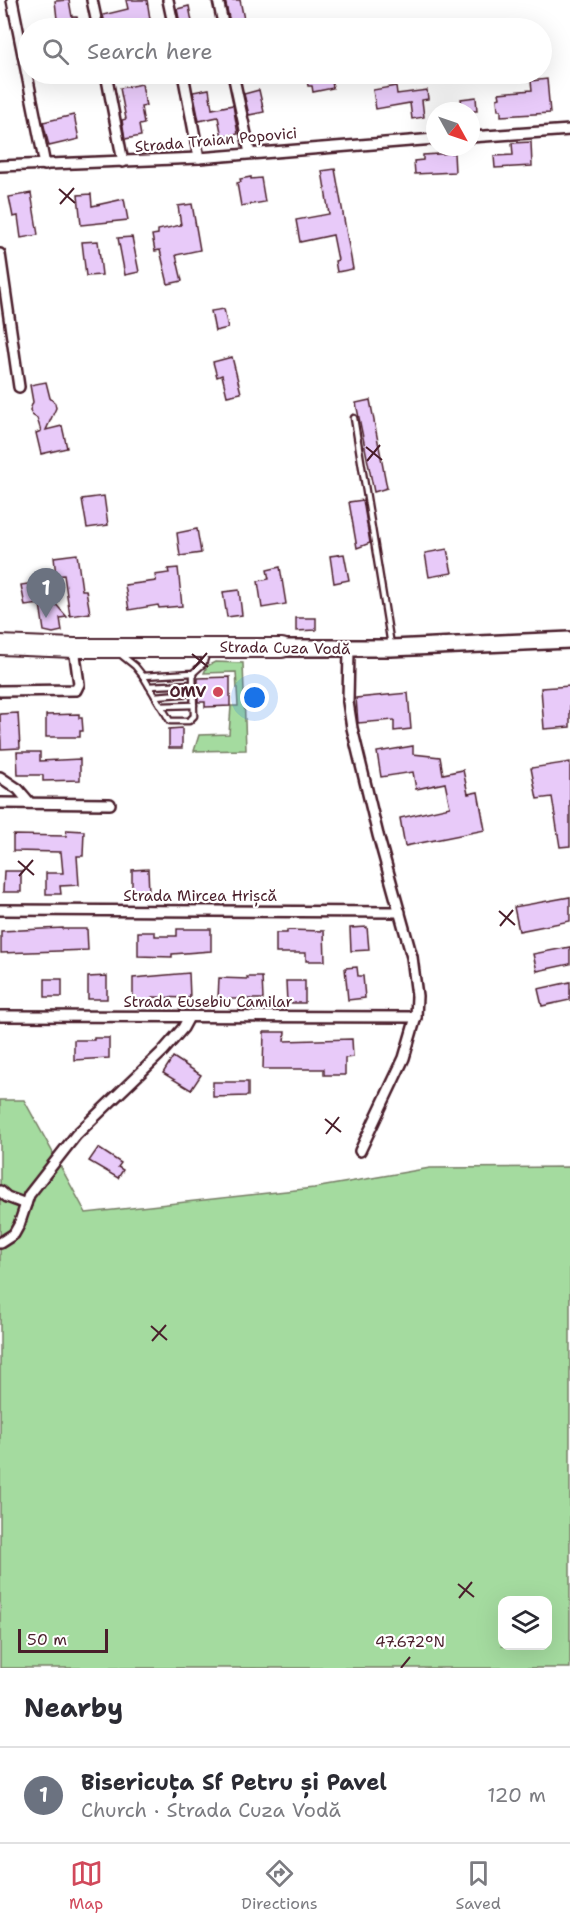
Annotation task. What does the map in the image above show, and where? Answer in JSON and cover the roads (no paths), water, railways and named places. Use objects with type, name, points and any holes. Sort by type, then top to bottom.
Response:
[{"type":"highway","name":"Strada Cuza Vodă","points":[[0,645],[74,648],[282,648]]},
{"type":"main road","name":"Strada Cuza Vodă","points":[[282,648],[391,648],[570,640]]},
{"type":"street","points":[[12,0],[18,30]]},
{"type":"street","points":[[92,0],[96,18]]},
{"type":"street","points":[[168,0],[172,18]]},
{"type":"street","points":[[218,0],[222,18]]},
{"type":"street","points":[[29,84],[45,165]]},
{"type":"street","points":[[108,84],[123,162]]},
{"type":"street","points":[[185,84],[199,158]]},
{"type":"street","points":[[235,84],[250,153]]},
{"type":"street","points":[[480,135],[570,130]]},
{"type":"street","name":"Strada Traian Popovici","points":[[0,164],[45,165],[199,158],[426,140]]},
{"type":"street","points":[[0,254],[19,387]]},
{"type":"street","points":[[0,691],[76,690],[80,684],[74,648]]},
{"type":"street","points":[[349,649],[348,702],[352,728],[415,977],[416,1017],[401,1065],[360,1151]]},
{"type":"street","points":[[0,777],[18,789],[30,803]]},
{"type":"street","points":[[0,802],[110,804]]},
{"type":"street","name":"Strada Mircea Hrișcă","points":[[0,910],[400,912]]},
{"type":"street","name":"Strada Eusebiu Camilar","points":[[0,1017],[416,1017]]},
{"type":"street","points":[[0,1243],[14,1234],[35,1185],[76,1135],[163,1051],[183,1028],[189,1017]]},
{"type":"street","points":[[0,1191],[7,1197],[26,1204]]},
{"type":"lane","points":[[354,418],[391,648]]},
{"type":"lane","points":[[110,648],[130,661],[143,676],[170,721],[189,721],[194,716],[193,673],[205,660],[207,647]]},
{"type":"lane","points":[[143,676],[193,673]]},
{"type":"lane","points":[[149,687],[193,684]]},
{"type":"lane","points":[[155,696],[194,693]]},
{"type":"lane","points":[[161,706],[194,705]]},
{"type":"place","name":"Bisericuța Sf Petru și Pavel","points":[[46,618]]},
{"type":"place","name":"OMV","points":[[218,692]]}]
